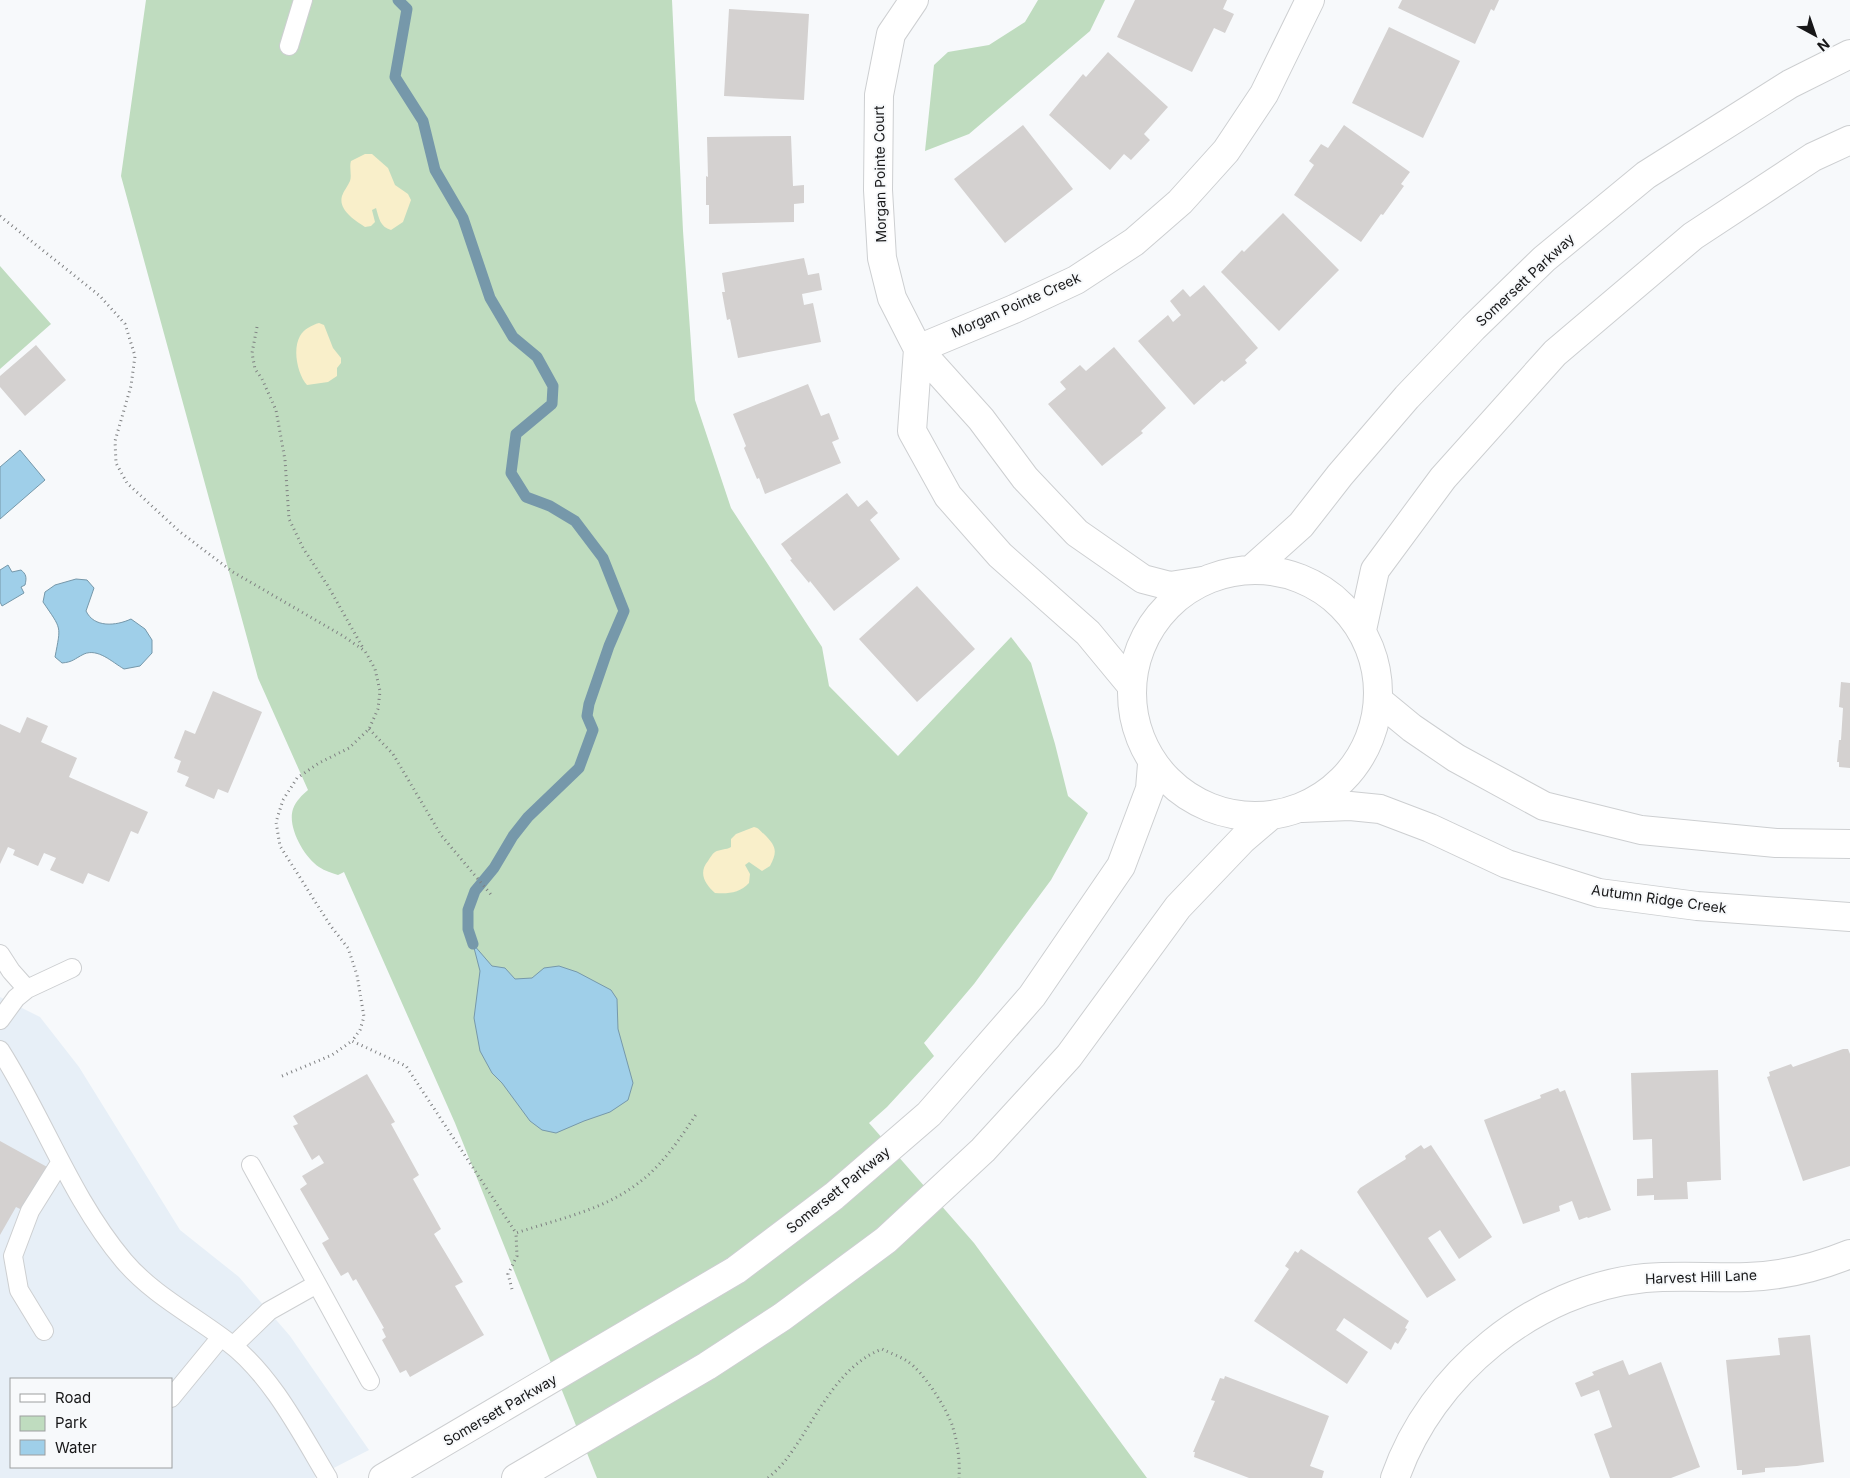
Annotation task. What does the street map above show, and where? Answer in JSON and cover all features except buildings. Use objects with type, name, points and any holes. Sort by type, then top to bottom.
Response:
[{"type":"main road","name":"Morgan Pointe Court","points":[[914,0],[891,34],[879,95],[878,190],[882,258],[892,298],[918,348]]},
{"type":"main road","name":"Morgan Pointe Creek","points":[[918,348],[1014,309],[1076,280],[1134,242],[1180,202],[1226,151],[1264,94],[1310,0]]},
{"type":"main road","name":"Somersett Parkway","points":[[1252,569],[1301,525],[1407,397],[1473,328],[1544,259],[1646,175],[1790,84],[1850,54]]},
{"type":"main road","points":[[1362,630],[1376,570],[1443,478],[1555,354],[1693,236],[1813,157],[1850,140]]},
{"type":"main road","points":[[918,348],[981,419],[1026,478],[1077,533],[1143,579],[1170,586],[1202,581],[1226,572],[1252,569],[1285,572],[1315,585],[1342,604],[1362,630],[1375,664],[1378,700],[1372,734],[1356,764],[1332,790],[1302,808],[1270,816],[1236,816],[1204,806],[1175,789],[1152,764],[1135,726],[1130,685],[1137,653],[1152,624],[1174,599],[1202,581]]},
{"type":"main road","points":[[918,348],[912,431],[948,496],[1000,555],[1088,633],[1130,685]]},
{"type":"main road","points":[[1378,700],[1412,728],[1456,758],[1544,806],[1641,830],[1776,843],[1850,844]]},
{"type":"main road","name":"Somersett Parkway","points":[[383,1478],[736,1270],[834,1196],[929,1114],[1032,996],[1121,866],[1150,789],[1152,764]]},
{"type":"main road","name":"Autumn Ridge Creek","points":[[1302,808],[1350,806],[1380,809],[1430,828],[1507,864],[1599,893],[1697,906],[1850,917]]},
{"type":"main road","points":[[516,1478],[707,1366],[782,1317],[886,1240],[990,1143],[1069,1056],[1178,907],[1243,839],[1270,816]]},
{"type":"main road","name":"Harvest Hill Lane","points":[[1395,1478],[1412,1438],[1432,1406],[1455,1377],[1482,1351],[1511,1328],[1543,1309],[1578,1295],[1614,1284],[1645,1278],[1750,1277],[1806,1268],[1850,1254]]},
{"type":"lane","points":[[288,46],[304,0]]},
{"type":"lane","points":[[0,954],[11,971],[27,989]]},
{"type":"lane","points":[[0,1020],[16,998],[27,989],[72,968]]},
{"type":"lane","points":[[0,1050],[60,1163],[95,1221],[125,1262],[159,1294],[227,1342],[263,1376],[288,1411],[328,1478]]},
{"type":"lane","points":[[44,1331],[19,1290],[13,1256],[30,1211],[60,1163]]},
{"type":"lane","points":[[251,1165],[370,1381]]},
{"type":"lane","points":[[172,1397],[227,1342],[269,1311],[317,1284]]},
{"type":"path","points":[[0,216],[100,296],[125,324],[135,356],[131,386],[115,441],[116,462],[127,483],[180,532],[232,572],[343,636],[365,651]]},
{"type":"path","points":[[257,327],[252,353],[255,369],[276,410],[285,460],[289,519],[303,548],[328,586],[375,669],[380,690],[378,709],[369,729],[348,748],[319,763],[297,778],[283,800],[276,822],[280,846],[330,925],[348,948],[357,975],[364,1017],[360,1030],[352,1041],[332,1055],[282,1076]]},
{"type":"path","points":[[369,729],[393,754],[441,835],[492,897]]},
{"type":"path","points":[[352,1041],[406,1066],[516,1232],[517,1256],[508,1274],[512,1289]]},
{"type":"path","points":[[516,1232],[598,1205],[632,1187],[652,1171],[676,1146],[697,1112]]},
{"type":"path","points":[[768,1478],[784,1462],[846,1372],[864,1357],[882,1349],[908,1362],[925,1378],[939,1400],[953,1426],[958,1448],[959,1478]]},
{"type":"shaded area","points":[[0,997],[40,1017],[79,1067],[180,1230],[239,1277],[290,1336],[369,1450],[314,1478],[0,1478]]},
{"type":"green space","points":[[146,0],[672,0],[683,231],[695,400],[731,508],[822,647],[829,686],[898,756],[1011,637],[1031,663],[1068,796],[1088,813],[1051,880],[974,984],[924,1043],[934,1056],[887,1107],[869,1123],[974,1243],[1147,1478],[597,1478],[455,1123],[344,872],[338,875],[326,871],[313,862],[298,841],[292,824],[293,809],[299,798],[308,790],[258,678],[121,176]]},
{"type":"green space","points":[[1038,0],[1105,0],[1090,31],[969,134],[925,151],[934,65],[948,52],[989,45],[1025,22]]},
{"type":"green space","points":[[0,266],[51,324],[0,369]]},
{"type":"sand","points":[[365,154],[372,154],[388,168],[395,185],[408,194],[411,200],[403,222],[391,230],[384,227],[379,219],[376,208],[372,210],[375,222],[371,226],[365,227],[348,214],[342,206],[342,196],[351,179],[351,161]]},
{"type":"sand","points":[[319,323],[324,325],[333,348],[341,358],[341,363],[337,368],[337,376],[328,382],[307,385],[299,369],[296,348],[304,331]]},
{"type":"sand","points":[[754,827],[764,834],[773,845],[775,852],[770,866],[762,871],[749,862],[745,865],[750,874],[749,883],[742,889],[734,892],[715,893],[708,886],[704,878],[703,870],[705,865],[715,852],[731,847],[731,839],[736,834]]},
{"type":"water","points":[[20,450],[45,480],[0,519],[0,467]]},
{"type":"water","points":[[8,565],[12,572],[23,571],[26,576],[26,582],[21,587],[24,593],[2,606],[0,602],[0,570]]},
{"type":"water","points":[[76,579],[87,580],[94,588],[86,611],[94,620],[100,623],[112,624],[131,619],[145,629],[152,640],[152,653],[140,666],[124,669],[100,654],[94,653],[84,654],[71,661],[62,663],[55,657],[59,633],[57,623],[43,602],[45,592],[55,585]]},
{"type":"water","points":[[473,944],[492,966],[505,968],[515,979],[532,978],[544,968],[559,966],[577,972],[611,990],[617,999],[618,1029],[633,1083],[628,1100],[610,1112],[556,1133],[542,1130],[530,1121],[502,1083],[492,1073],[480,1051],[474,1018],[480,971]]},
{"type":"waterway","points":[[398,0],[407,9],[395,77],[423,121],[435,170],[463,218],[490,298],[513,337],[537,357],[553,386],[552,404],[516,434],[511,473],[526,497],[550,506],[575,521],[603,558],[624,611],[609,646],[589,704],[587,716],[593,730],[579,768],[528,817],[513,836],[494,868],[475,891],[468,910],[468,929],[473,944]]}]
